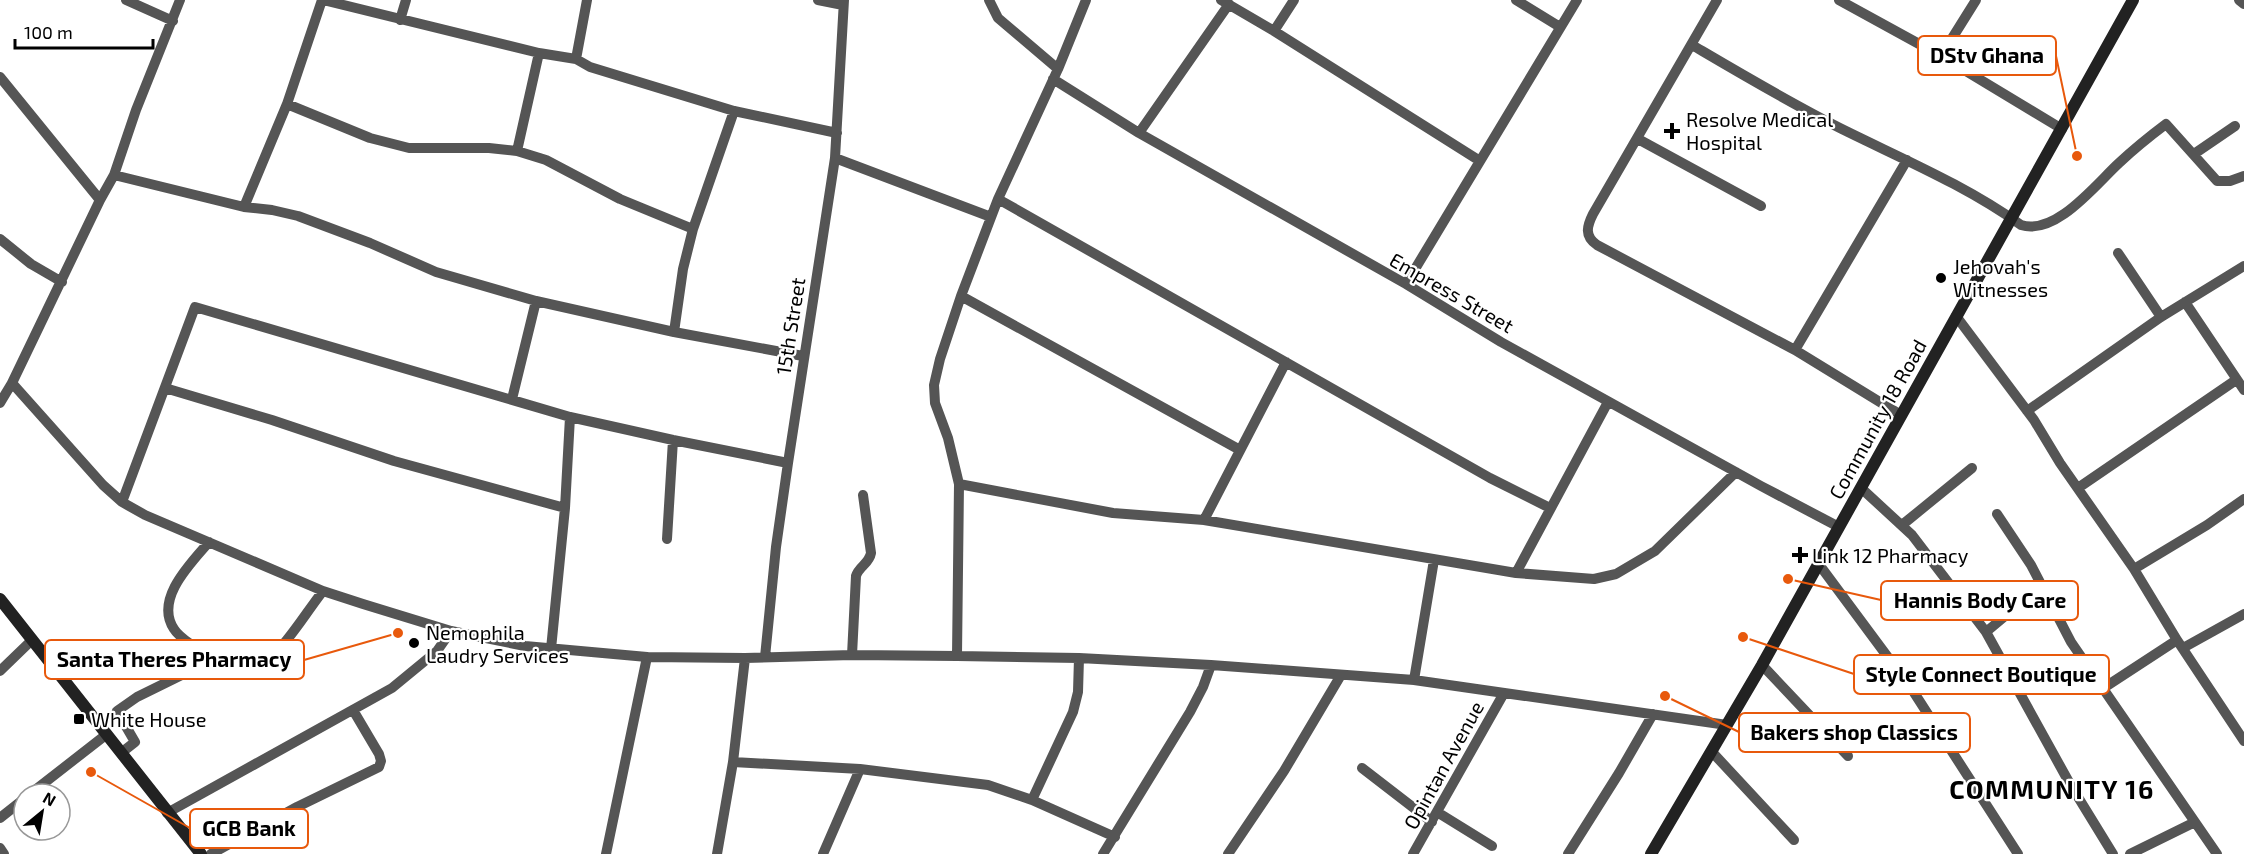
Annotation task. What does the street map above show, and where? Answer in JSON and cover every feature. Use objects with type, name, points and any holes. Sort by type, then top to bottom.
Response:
[{"type":"main road","name":"Community 18 Road","points":[[1651,854],[1762,665],[2133,0]]},
{"type":"main road","points":[[0,599],[201,854]]},
{"type":"street","points":[[126,0],[173,21]]},
{"type":"street","points":[[0,403],[114,175],[136,110],[180,0]]},
{"type":"street","points":[[244,207],[287,104],[323,0],[539,53],[576,59],[590,67],[734,111],[837,133]]},
{"type":"street","points":[[400,20],[406,0]]},
{"type":"street","points":[[576,59],[587,0]]},
{"type":"street","points":[[818,0],[843,3]]},
{"type":"street","name":"Empress Street","points":[[989,0],[998,18],[1056,74],[1139,133],[1406,284],[1501,342],[1839,527]]},
{"type":"street","points":[[957,656],[959,484],[948,438],[934,403],[934,384],[961,296],[998,199],[1056,74],[1086,0]]},
{"type":"street","points":[[1274,31],[1294,0]]},
{"type":"street","points":[[1516,0],[1560,27]]},
{"type":"street","points":[[1406,284],[1577,0]]},
{"type":"street","points":[[1717,0],[1588,224],[1587,233],[1591,240],[1795,350],[1901,415]]},
{"type":"street","points":[[1839,0],[1941,56],[2062,129]]},
{"type":"street","points":[[1941,56],[1976,0]]},
{"type":"street","points":[[2239,0],[2244,3]]},
{"type":"street","points":[[1139,133],[1225,2],[1480,161]]},
{"type":"street","name":"15th Street","points":[[765,657],[776,547],[835,158],[843,3]]},
{"type":"street","points":[[1692,45],[1847,132],[1907,159],[2029,228],[2047,224],[2071,209],[2120,162],[2166,124],[2217,181],[2230,181],[2244,176]]},
{"type":"street","points":[[517,151],[539,53]]},
{"type":"street","points":[[0,77],[100,200]]},
{"type":"street","points":[[287,104],[370,138],[409,147],[489,148],[517,151],[546,160],[620,199],[693,229]]},
{"type":"street","points":[[674,332],[683,269],[693,229],[734,111]]},
{"type":"street","points":[[2194,154],[2235,126]]},
{"type":"street","points":[[1638,139],[1761,206]]},
{"type":"street","points":[[835,158],[991,217]]},
{"type":"street","points":[[1795,350],[1907,159]]},
{"type":"street","points":[[114,175],[244,207],[298,216],[370,243],[436,272],[536,301],[674,332],[803,357]]},
{"type":"street","points":[[998,199],[1490,478],[1550,508]]},
{"type":"street","points":[[0,238],[31,264],[62,282]]},
{"type":"street","points":[[2118,253],[2161,317]]},
{"type":"street","points":[[2026,411],[2161,317],[2244,266]]},
{"type":"street","points":[[961,296],[1240,450]]},
{"type":"street","points":[[512,399],[536,301]]},
{"type":"street","points":[[2185,303],[2244,390]]},
{"type":"street","points":[[122,502],[195,307],[570,417],[788,463]]},
{"type":"street","points":[[1956,316],[1992,362],[2134,569],[2244,741]]},
{"type":"street","points":[[1204,520],[1286,362]]},
{"type":"street","points":[[2078,488],[2236,380]]},
{"type":"street","points":[[12,383],[103,485],[122,502],[145,515],[323,591],[451,631],[551,649],[647,657],[957,656],[1079,658],[1211,665],[1414,680],[1727,725]]},
{"type":"street","points":[[165,388],[272,420],[394,461],[565,508]]},
{"type":"street","points":[[1516,573],[1608,402]]},
{"type":"street","points":[[551,649],[565,508],[570,417]]},
{"type":"street","points":[[667,539],[673,440]]},
{"type":"street","points":[[1902,525],[1972,468]]},
{"type":"street","points":[[959,484],[1113,513],[1204,520],[1516,573],[1585,579],[1616,574],[1655,551],[1736,472]]},
{"type":"street","points":[[1861,488],[1912,535],[1986,632],[2070,784],[2113,854]]},
{"type":"street","points":[[852,655],[856,576],[858,570],[870,559],[871,553],[863,495]]},
{"type":"street","points":[[2134,569],[2207,525],[2244,499]]},
{"type":"street","points":[[1997,514],[2031,565],[2071,642],[2217,854]]},
{"type":"street","points":[[121,753],[135,742],[117,711],[137,697],[202,665],[203,654],[174,630],[168,615],[172,592],[208,542]]},
{"type":"street","points":[[1414,680],[1434,560]]},
{"type":"street","points":[[1818,563],[1913,691],[2018,854]]},
{"type":"street","points":[[1986,632],[2041,586]]},
{"type":"street","points":[[248,674],[260,668],[280,648],[323,591]]},
{"type":"street","points":[[2102,689],[2180,644],[2244,614]]},
{"type":"street","points":[[167,813],[392,688],[436,651],[451,631]]},
{"type":"street","points":[[0,671],[32,640]]},
{"type":"street","points":[[606,854],[647,657]]},
{"type":"street","points":[[717,854],[733,762],[745,658]]},
{"type":"street","points":[[1032,800],[1073,712],[1078,692],[1079,658]]},
{"type":"street","points":[[1102,854],[1115,837],[1190,712],[1211,665]]},
{"type":"street","points":[[1762,665],[1848,756]]},
{"type":"street","points":[[1228,854],[1284,771],[1341,675]]},
{"type":"street","name":"Opintan Avenue","points":[[1413,854],[1504,693]]},
{"type":"street","points":[[210,854],[379,767],[381,761],[379,754],[353,710]]},
{"type":"street","points":[[1568,854],[1653,714]]},
{"type":"street","points":[[45,782],[107,734]]},
{"type":"street","points":[[1712,752],[1794,840]]},
{"type":"street","points":[[733,762],[860,769],[988,785],[1032,800],[1115,837]]},
{"type":"street","points":[[1362,768],[1434,817],[1492,846]]},
{"type":"street","points":[[823,854],[860,769]]},
{"type":"street","points":[[0,818],[12,808]]},
{"type":"street","points":[[2130,854],[2195,822]]},
{"type":"street","points":[[0,848],[4,854]]},
{"type":"place","name":"Resolve Medical Hospital","points":[[1672,131]]},
{"type":"place","name":"DStv Ghana","points":[[2077,156]]},
{"type":"place","name":"Jehovah's Witnesses","points":[[1941,278]]},
{"type":"place","name":"Link 12 Pharmacy","points":[[1800,555]]},
{"type":"place","name":"Hannis Body Care","points":[[1788,579]]},
{"type":"place","name":"Santa Theres Pharmacy","points":[[398,633]]},
{"type":"place","name":"Style Connect Boutique","points":[[1743,637]]},
{"type":"place","name":"Nemophila Laudry Services","points":[[414,643]]},
{"type":"place","name":"Bakers shop Classics","points":[[1665,696]]},
{"type":"place","name":"White House","points":[[79,719]]},
{"type":"place","name":"GCB Bank","points":[[91,772]]},
{"type":"district","name":"COMMUNITY 16","points":[[2052,788]]}]
